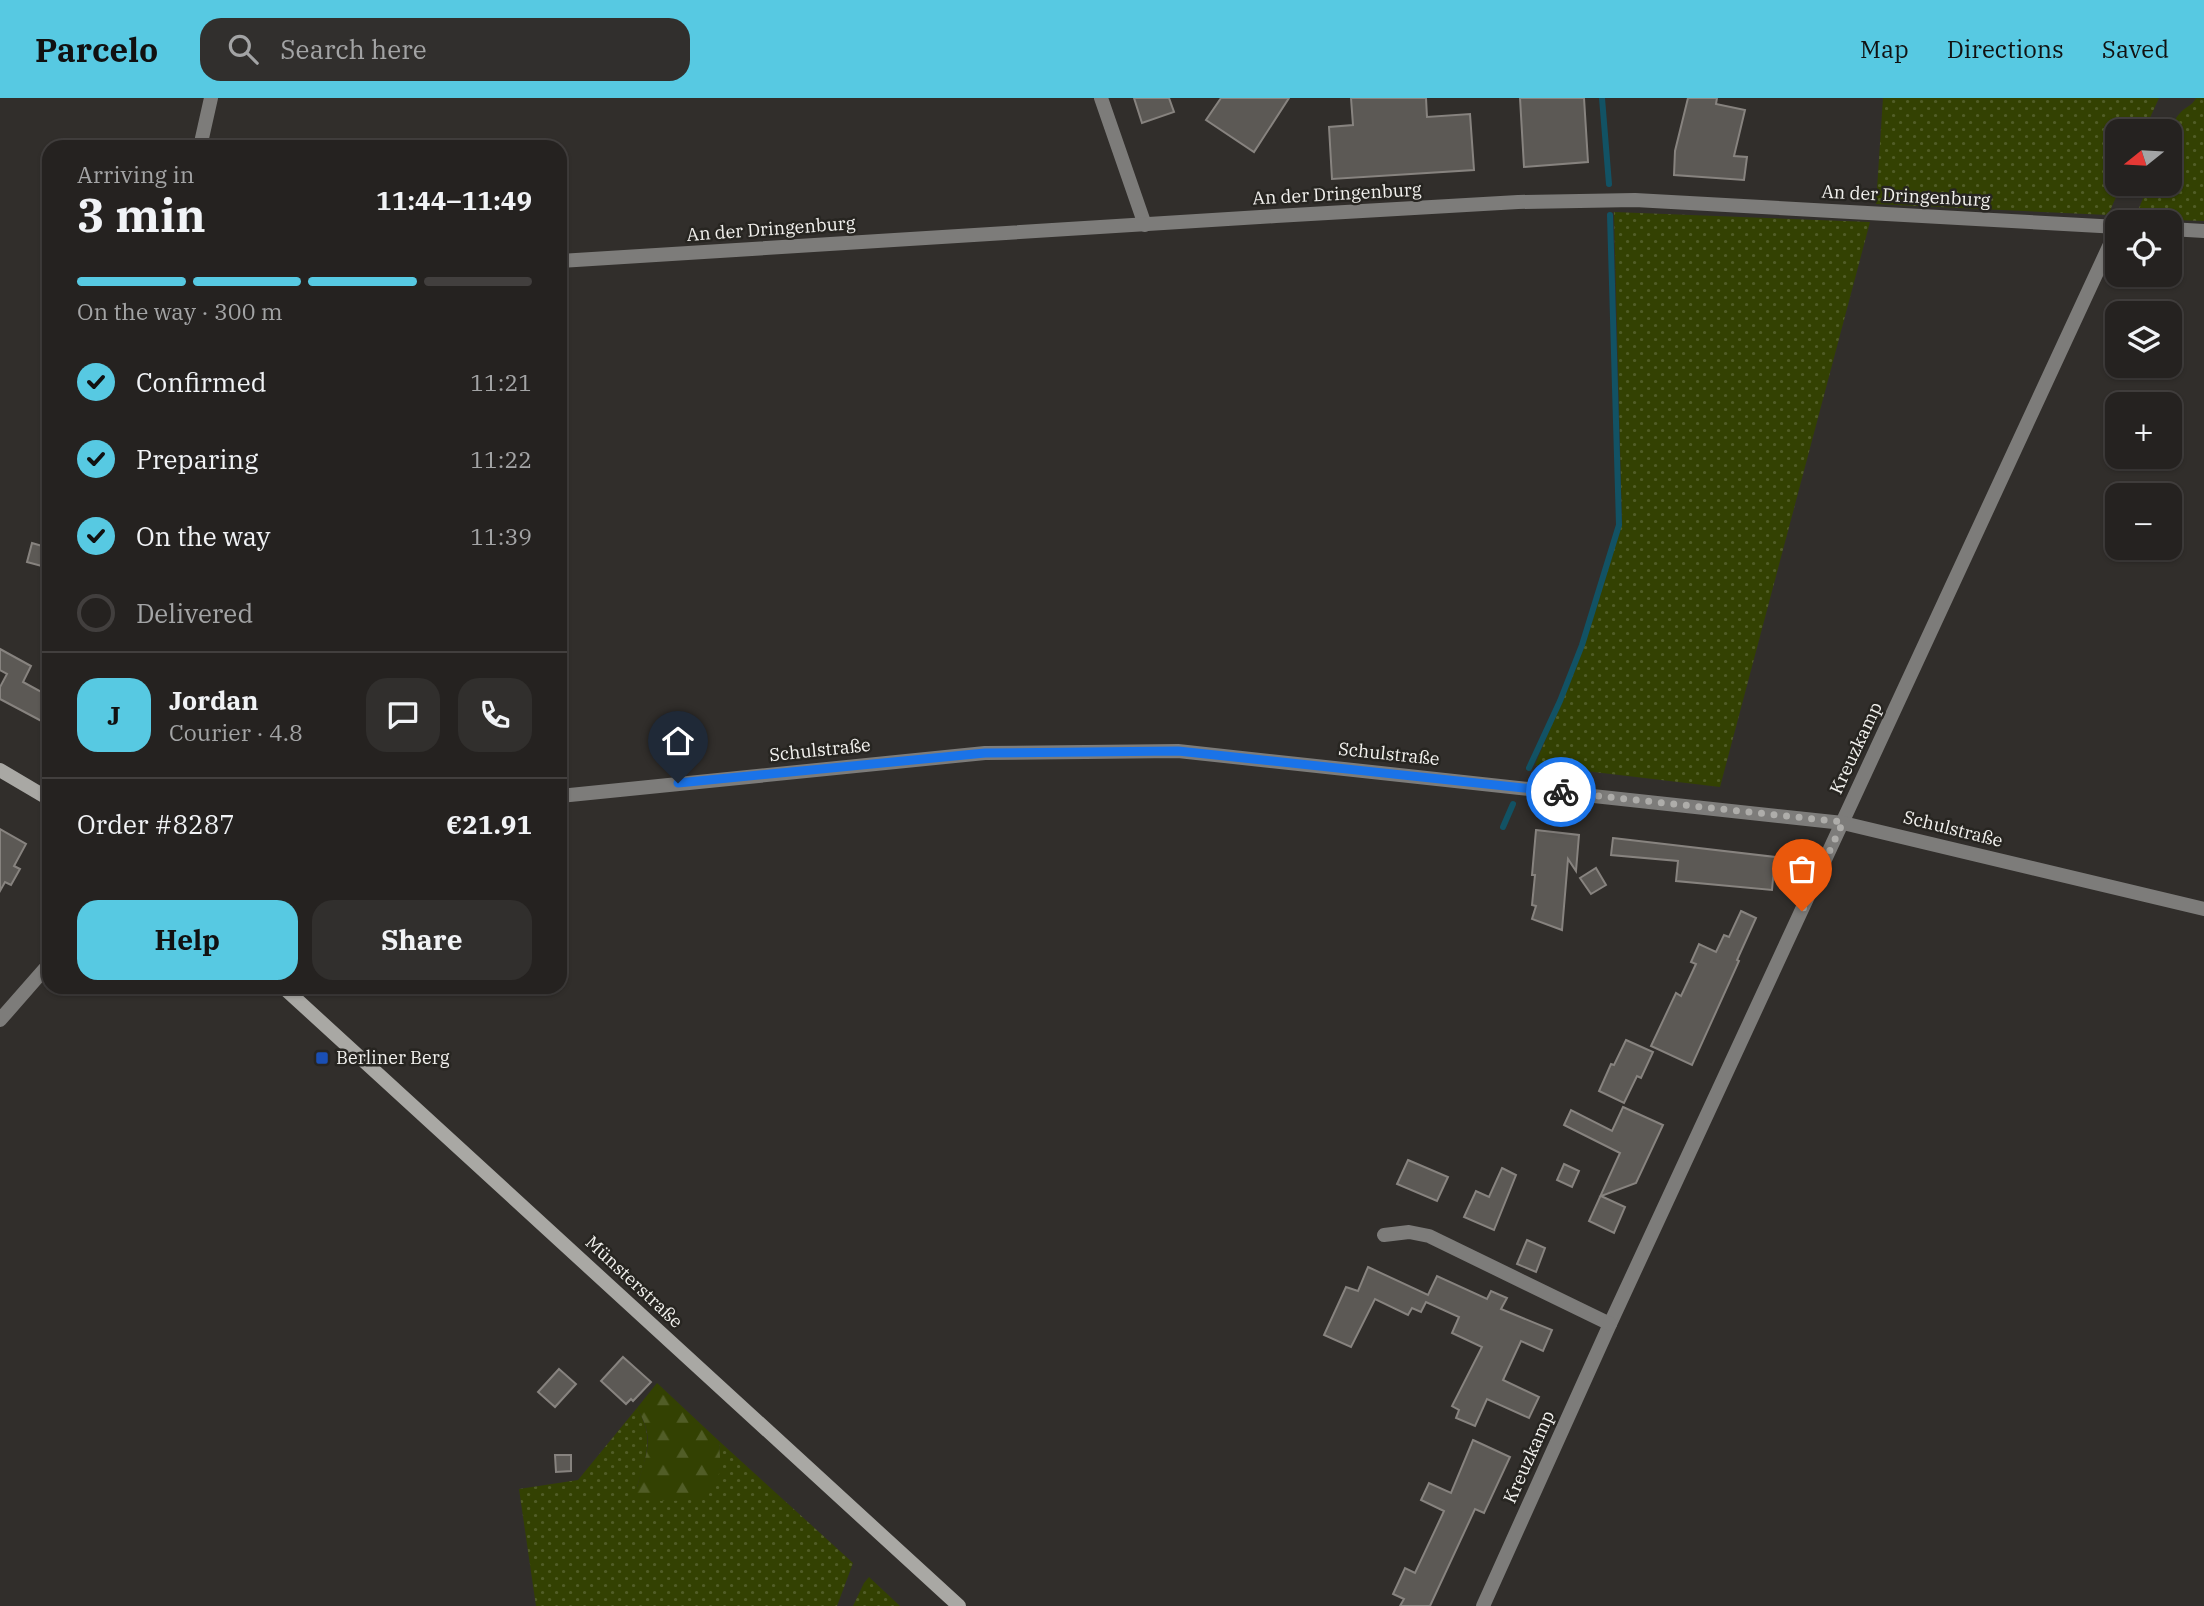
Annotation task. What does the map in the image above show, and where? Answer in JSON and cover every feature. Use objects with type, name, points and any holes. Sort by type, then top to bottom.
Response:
[{"type":"main road","points":[[0,770],[42,795]]},
{"type":"main road","name":"Münsterstraße","points":[[291,994],[959,1606]]},
{"type":"street","points":[[202,140],[211,98]]},
{"type":"street","points":[[1101,98],[1145,225]]},
{"type":"street","name":"An der Dringenburg","points":[[567,261],[1505,203],[1635,200],[2105,226]]},
{"type":"street","points":[[2182,230],[2204,231]]},
{"type":"street","name":"Kreuzkamp","points":[[1483,1606],[1610,1324],[2105,255]]},
{"type":"street","name":"Schulstraße","points":[[567,795],[985,753],[1178,751],[1843,822],[2204,909]]},
{"type":"street","points":[[0,1020],[42,972]]},
{"type":"street","points":[[1384,1235],[1409,1232],[1429,1236],[1610,1324]]},
{"type":"green space","points":[[1883,98],[2159,98],[2149,119],[2105,119],[2105,196],[2117,196],[2110,210],[2105,210],[2105,215],[1876,204]]},
{"type":"green space","points":[[2196,98],[2204,98],[2204,221],[2182,220],[2182,210],[2140,210],[2144,196],[2182,196],[2182,119],[2176,119]]},
{"type":"green space","points":[[1614,212],[1870,222],[1720,787],[1535,765],[1583,649],[1622,523]]},
{"type":"green space","points":[[657,1383],[719,1441],[720,1469],[716,1482],[699,1496],[662,1501],[639,1500],[636,1494],[648,1442],[644,1421],[637,1408]]},
{"type":"green space","points":[[637,1408],[646,1429],[647,1447],[637,1487],[720,1470],[719,1441],[853,1563],[837,1606],[536,1606],[519,1489],[578,1480]]},
{"type":"green space","points":[[869,1577],[900,1606],[853,1606]]},
{"type":"building","points":[[1134,98],[1169,98],[1174,112],[1142,123]]},
{"type":"building","points":[[1221,98],[1289,98],[1254,152],[1206,120]]},
{"type":"building","points":[[1351,98],[1426,98],[1427,117],[1470,114],[1474,170],[1332,179],[1329,127],[1353,125]]},
{"type":"building","points":[[1520,98],[1584,98],[1588,162],[1524,167]]},
{"type":"building","points":[[1688,98],[1717,98],[1716,104],[1745,110],[1734,156],[1747,157],[1744,180],[1674,175],[1675,151]]},
{"type":"building","points":[[32,543],[42,546],[42,566],[27,562]]},
{"type":"building","points":[[0,649],[31,666],[23,682],[42,692],[42,721],[0,699],[0,687],[7,674],[0,670]]},
{"type":"building","points":[[0,829],[26,844],[14,866],[20,869],[11,885],[5,882],[0,891]]},
{"type":"building","points":[[1536,830],[1579,835],[1576,871],[1568,859],[1562,930],[1532,919],[1536,906],[1532,905],[1535,875],[1532,875]]},
{"type":"building","points":[[1613,838],[1775,857],[1772,890],[1676,881],[1678,861],[1611,855]]},
{"type":"building","points":[[1596,868],[1606,885],[1591,894],[1580,878]]},
{"type":"building","points":[[1741,911],[1756,918],[1692,1065],[1651,1046],[1676,993],[1681,996],[1696,964],[1691,962],[1699,944],[1716,952],[1724,935],[1729,937]]},
{"type":"building","points":[[1626,1040],[1653,1052],[1641,1078],[1637,1076],[1624,1103],[1599,1091]]},
{"type":"building","points":[[1623,1107],[1663,1125],[1636,1183],[1601,1196],[1625,1207],[1614,1233],[1589,1221],[1620,1153],[1564,1125],[1571,1110],[1612,1131]]},
{"type":"building","points":[[1408,1160],[1448,1177],[1437,1201],[1397,1184]]},
{"type":"building","points":[[1564,1164],[1579,1171],[1572,1187],[1557,1180]]},
{"type":"building","points":[[1502,1168],[1516,1175],[1494,1230],[1464,1217],[1476,1191],[1489,1197]]},
{"type":"building","points":[[1527,1240],[1545,1248],[1536,1272],[1517,1264]]},
{"type":"building","points":[[1368,1267],[1428,1295],[1437,1276],[1487,1299],[1491,1291],[1507,1298],[1501,1309],[1552,1330],[1543,1351],[1521,1341],[1503,1380],[1539,1397],[1529,1418],[1487,1399],[1475,1426],[1456,1418],[1459,1410],[1452,1406],[1482,1347],[1452,1333],[1459,1317],[1426,1302],[1421,1312],[1412,1308],[1408,1315],[1375,1299],[1351,1347],[1324,1335],[1346,1287],[1358,1291]]},
{"type":"building","points":[[623,1357],[651,1382],[633,1401],[631,1399],[626,1404],[601,1381]]},
{"type":"building","points":[[559,1369],[576,1384],[555,1407],[538,1392]]},
{"type":"building","points":[[1473,1440],[1510,1457],[1484,1513],[1475,1509],[1430,1606],[1400,1606],[1404,1599],[1393,1594],[1405,1568],[1415,1573],[1444,1511],[1421,1500],[1429,1483],[1451,1493]]},
{"type":"building","points":[[555,1455],[571,1455],[571,1471],[556,1472]]},
{"type":"waterway","points":[[1602,98],[1609,184]]},
{"type":"waterway","points":[[1529,768],[1582,645],[1619,525],[1610,215]]},
{"type":"waterway","points":[[1503,827],[1513,804]]},
{"type":"way so far","points":[[1561,792],[1843,822],[1802,911]]},
{"type":"place","name":"Berliner Berg","points":[[322,1058]]},
{"type":"route","points":[[678,783],[985,753],[1178,751],[1561,792]]}]
